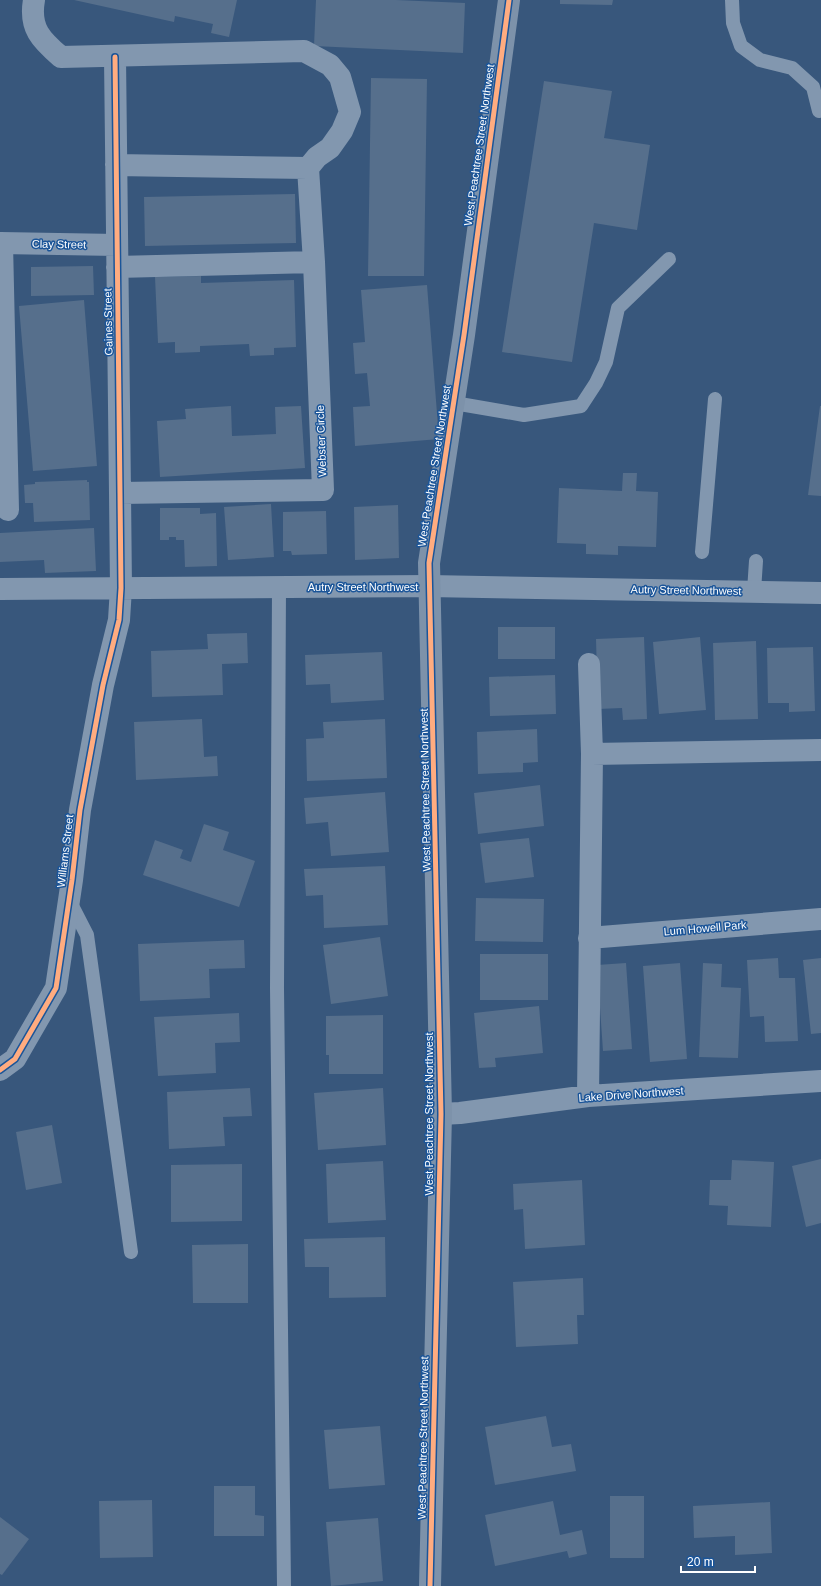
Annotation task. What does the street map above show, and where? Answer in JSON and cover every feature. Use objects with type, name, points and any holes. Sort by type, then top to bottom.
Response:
[{"type":"street","points":[[34,0],[33,9],[35,26],[43,42],[61,57],[115,57],[304,50],[330,65],[340,77],[350,112],[342,132],[330,148],[317,157],[308,168],[116,165]]},
{"type":"street","name":"West Peachtree Street Northwest","points":[[430,1586],[441,1114],[429,563],[454,403],[509,0]]},
{"type":"street","name":"Gaines Street","points":[[115,57],[121,588]]},
{"type":"street","name":"Webster Circle","points":[[120,493],[322,490],[314,262],[308,168]]},
{"type":"street","points":[[1,243],[8,510]]},
{"type":"street","name":"Clay Street","points":[[1,243],[117,245]]},
{"type":"street","points":[[117,266],[314,262]]},
{"type":"street","name":"Autry Street Northwest","points":[[0,589],[429,586],[821,592]]},
{"type":"street","name":"Williams Street","points":[[0,1070],[15,1059],[56,988],[82,802],[103,685],[119,620],[121,588]]},
{"type":"street","points":[[588,1096],[592,754],[589,664]]},
{"type":"street","points":[[592,754],[821,750]]},
{"type":"street","name":"Lum Howell Park","points":[[589,938],[821,919]]},
{"type":"street","name":"Lake Drive Northwest","points":[[441,1114],[588,1096],[821,1081]]},
{"type":"lane","points":[[732,0],[733,23],[741,46],[760,60],[792,68],[813,86],[819,111]]},
{"type":"lane","points":[[454,403],[524,415],[581,406],[596,383],[606,362],[618,308],[670,259]]},
{"type":"lane","points":[[702,552],[715,399]]},
{"type":"lane","points":[[754,591],[756,561]]},
{"type":"lane","points":[[279,587],[277,988],[284,1586]]},
{"type":"lane","points":[[69,900],[87,935],[131,1252]]},
{"type":"building","points":[[74,0],[237,0],[229,37],[211,33],[213,24],[175,16],[174,22]]},
{"type":"building","points":[[316,0],[396,0],[465,3],[463,53],[314,46]]},
{"type":"building","points":[[560,0],[613,0],[612,5],[560,4]]},
{"type":"building","points":[[371,78],[427,79],[424,276],[368,276]]},
{"type":"building","points":[[544,81],[612,91],[604,138],[650,145],[637,230],[594,223],[572,362],[502,352]]},
{"type":"building","points":[[295,194],[296,243],[145,246],[144,197]]},
{"type":"building","points":[[93,266],[94,295],[31,296],[31,267]]},
{"type":"building","points":[[201,276],[201,283],[294,280],[296,347],[274,348],[274,355],[250,356],[249,344],[200,346],[200,352],[175,353],[175,342],[158,343],[155,277]]},
{"type":"building","points":[[427,285],[439,439],[355,446],[353,407],[370,406],[367,373],[355,374],[353,343],[365,342],[361,290]]},
{"type":"building","points":[[84,300],[97,466],[33,471],[19,306]]},
{"type":"building","points":[[231,406],[232,436],[276,434],[275,407],[301,406],[305,468],[160,477],[157,421],[186,419],[185,409]]},
{"type":"building","points":[[821,406],[821,496],[808,495]]},
{"type":"building","points":[[623,473],[637,473],[636,491],[658,492],[656,547],[618,546],[618,555],[586,554],[586,544],[557,543],[559,488],[622,491]]},
{"type":"building","points":[[87,480],[87,482],[89,482],[90,520],[34,522],[33,503],[25,503],[24,485],[35,484],[35,482]]},
{"type":"building","points":[[271,504],[274,557],[228,560],[224,507]]},
{"type":"building","points":[[398,505],[399,558],[355,560],[354,507]]},
{"type":"building","points":[[160,508],[200,508],[200,514],[216,513],[217,566],[185,567],[184,540],[176,540],[176,537],[169,537],[169,540],[160,540]]},
{"type":"building","points":[[326,511],[327,554],[292,555],[291,551],[283,551],[283,512]]},
{"type":"building","points":[[94,528],[96,571],[45,573],[44,560],[0,562],[0,533]]},
{"type":"building","points":[[498,627],[555,627],[555,659],[498,659]]},
{"type":"building","points":[[247,633],[248,663],[222,664],[223,695],[152,697],[151,651],[208,649],[207,634]]},
{"type":"building","points":[[644,637],[647,719],[623,720],[622,708],[598,709],[596,639]]},
{"type":"building","points":[[700,637],[706,710],[659,714],[653,642]]},
{"type":"building","points":[[756,641],[758,719],[715,720],[713,643]]},
{"type":"building","points":[[813,647],[815,711],[789,712],[789,703],[768,703],[767,648]]},
{"type":"building","points":[[382,652],[384,700],[331,703],[330,684],[306,685],[305,655]]},
{"type":"building","points":[[555,675],[556,714],[490,716],[489,677]]},
{"type":"building","points":[[202,719],[204,757],[217,756],[218,776],[136,780],[134,722]]},
{"type":"building","points":[[385,719],[387,778],[307,781],[306,739],[324,738],[323,722]]},
{"type":"building","points":[[537,729],[538,762],[523,763],[523,772],[478,774],[477,732]]},
{"type":"building","points":[[540,785],[544,826],[478,834],[474,793]]},
{"type":"building","points":[[385,792],[389,852],[331,856],[328,822],[306,824],[304,798]]},
{"type":"building","points":[[204,824],[229,832],[223,850],[255,861],[239,907],[143,875],[155,840],[183,850],[180,858],[191,862]]},
{"type":"building","points":[[529,838],[534,877],[485,883],[480,843]]},
{"type":"building","points":[[385,866],[388,925],[324,928],[323,895],[306,896],[304,869]]},
{"type":"building","points":[[476,898],[544,899],[543,942],[475,941]]},
{"type":"building","points":[[380,937],[388,996],[331,1004],[323,945]]},
{"type":"building","points":[[244,940],[245,968],[209,969],[210,998],[140,1001],[138,944]]},
{"type":"building","points":[[480,954],[548,954],[548,1000],[480,1000]]},
{"type":"building","points":[[778,958],[779,978],[795,978],[798,1041],[765,1042],[764,1016],[750,1017],[747,960]]},
{"type":"building","points":[[821,958],[821,1033],[811,1034],[803,960]]},
{"type":"building","points":[[626,963],[632,1049],[603,1051],[597,965]]},
{"type":"building","points":[[680,963],[687,1059],[650,1062],[643,966]]},
{"type":"building","points":[[703,963],[722,964],[721,987],[741,988],[738,1058],[699,1057]]},
{"type":"building","points":[[539,1006],[543,1053],[495,1058],[496,1067],[479,1068],[474,1013]]},
{"type":"building","points":[[239,1013],[240,1042],[215,1043],[216,1073],[158,1076],[154,1017]]},
{"type":"building","points":[[383,1015],[383,1074],[329,1074],[329,1055],[326,1055],[326,1016]]},
{"type":"building","points":[[250,1088],[252,1116],[223,1117],[225,1146],[169,1149],[167,1092]]},
{"type":"building","points":[[383,1088],[386,1145],[318,1150],[314,1093]]},
{"type":"building","points":[[52,1125],[62,1183],[26,1190],[16,1132]]},
{"type":"building","points":[[821,1159],[821,1223],[806,1227],[792,1166]]},
{"type":"building","points":[[732,1160],[774,1162],[771,1227],[727,1225],[728,1206],[709,1205],[710,1180],[731,1180]]},
{"type":"building","points":[[383,1161],[386,1220],[328,1223],[326,1164]]},
{"type":"building","points":[[242,1164],[242,1221],[171,1222],[171,1165]]},
{"type":"building","points":[[582,1180],[585,1245],[525,1249],[523,1209],[514,1210],[513,1184]]},
{"type":"building","points":[[385,1237],[386,1297],[329,1298],[329,1267],[305,1267],[304,1239]]},
{"type":"building","points":[[248,1244],[248,1303],[193,1303],[192,1245]]},
{"type":"building","points":[[583,1278],[584,1315],[577,1315],[578,1344],[516,1347],[513,1282]]},
{"type":"building","points":[[546,1416],[552,1447],[571,1444],[576,1471],[495,1485],[485,1427]]},
{"type":"building","points":[[380,1426],[385,1485],[329,1489],[324,1430]]},
{"type":"building","points":[[214,1486],[255,1486],[255,1515],[264,1516],[264,1536],[214,1536]]},
{"type":"building","points":[[610,1496],[644,1496],[644,1558],[610,1558]]},
{"type":"building","points":[[152,1500],[153,1557],[100,1558],[99,1501]]},
{"type":"building","points":[[553,1501],[560,1535],[582,1530],[587,1554],[569,1558],[567,1551],[495,1566],[485,1515]]},
{"type":"building","points":[[770,1502],[772,1553],[735,1555],[735,1536],[694,1538],[693,1506]]},
{"type":"building","points":[[0,1517],[29,1539],[2,1575],[0,1574]]},
{"type":"building","points":[[378,1518],[383,1581],[331,1586],[326,1522]]},
{"type":"cycle path","points":[[430,1586],[441,1114],[429,563],[464,335],[509,0]]},
{"type":"cycle path","points":[[0,1070],[15,1059],[56,988],[72,880],[80,810],[103,685],[119,620],[121,588],[115,57]]}]
